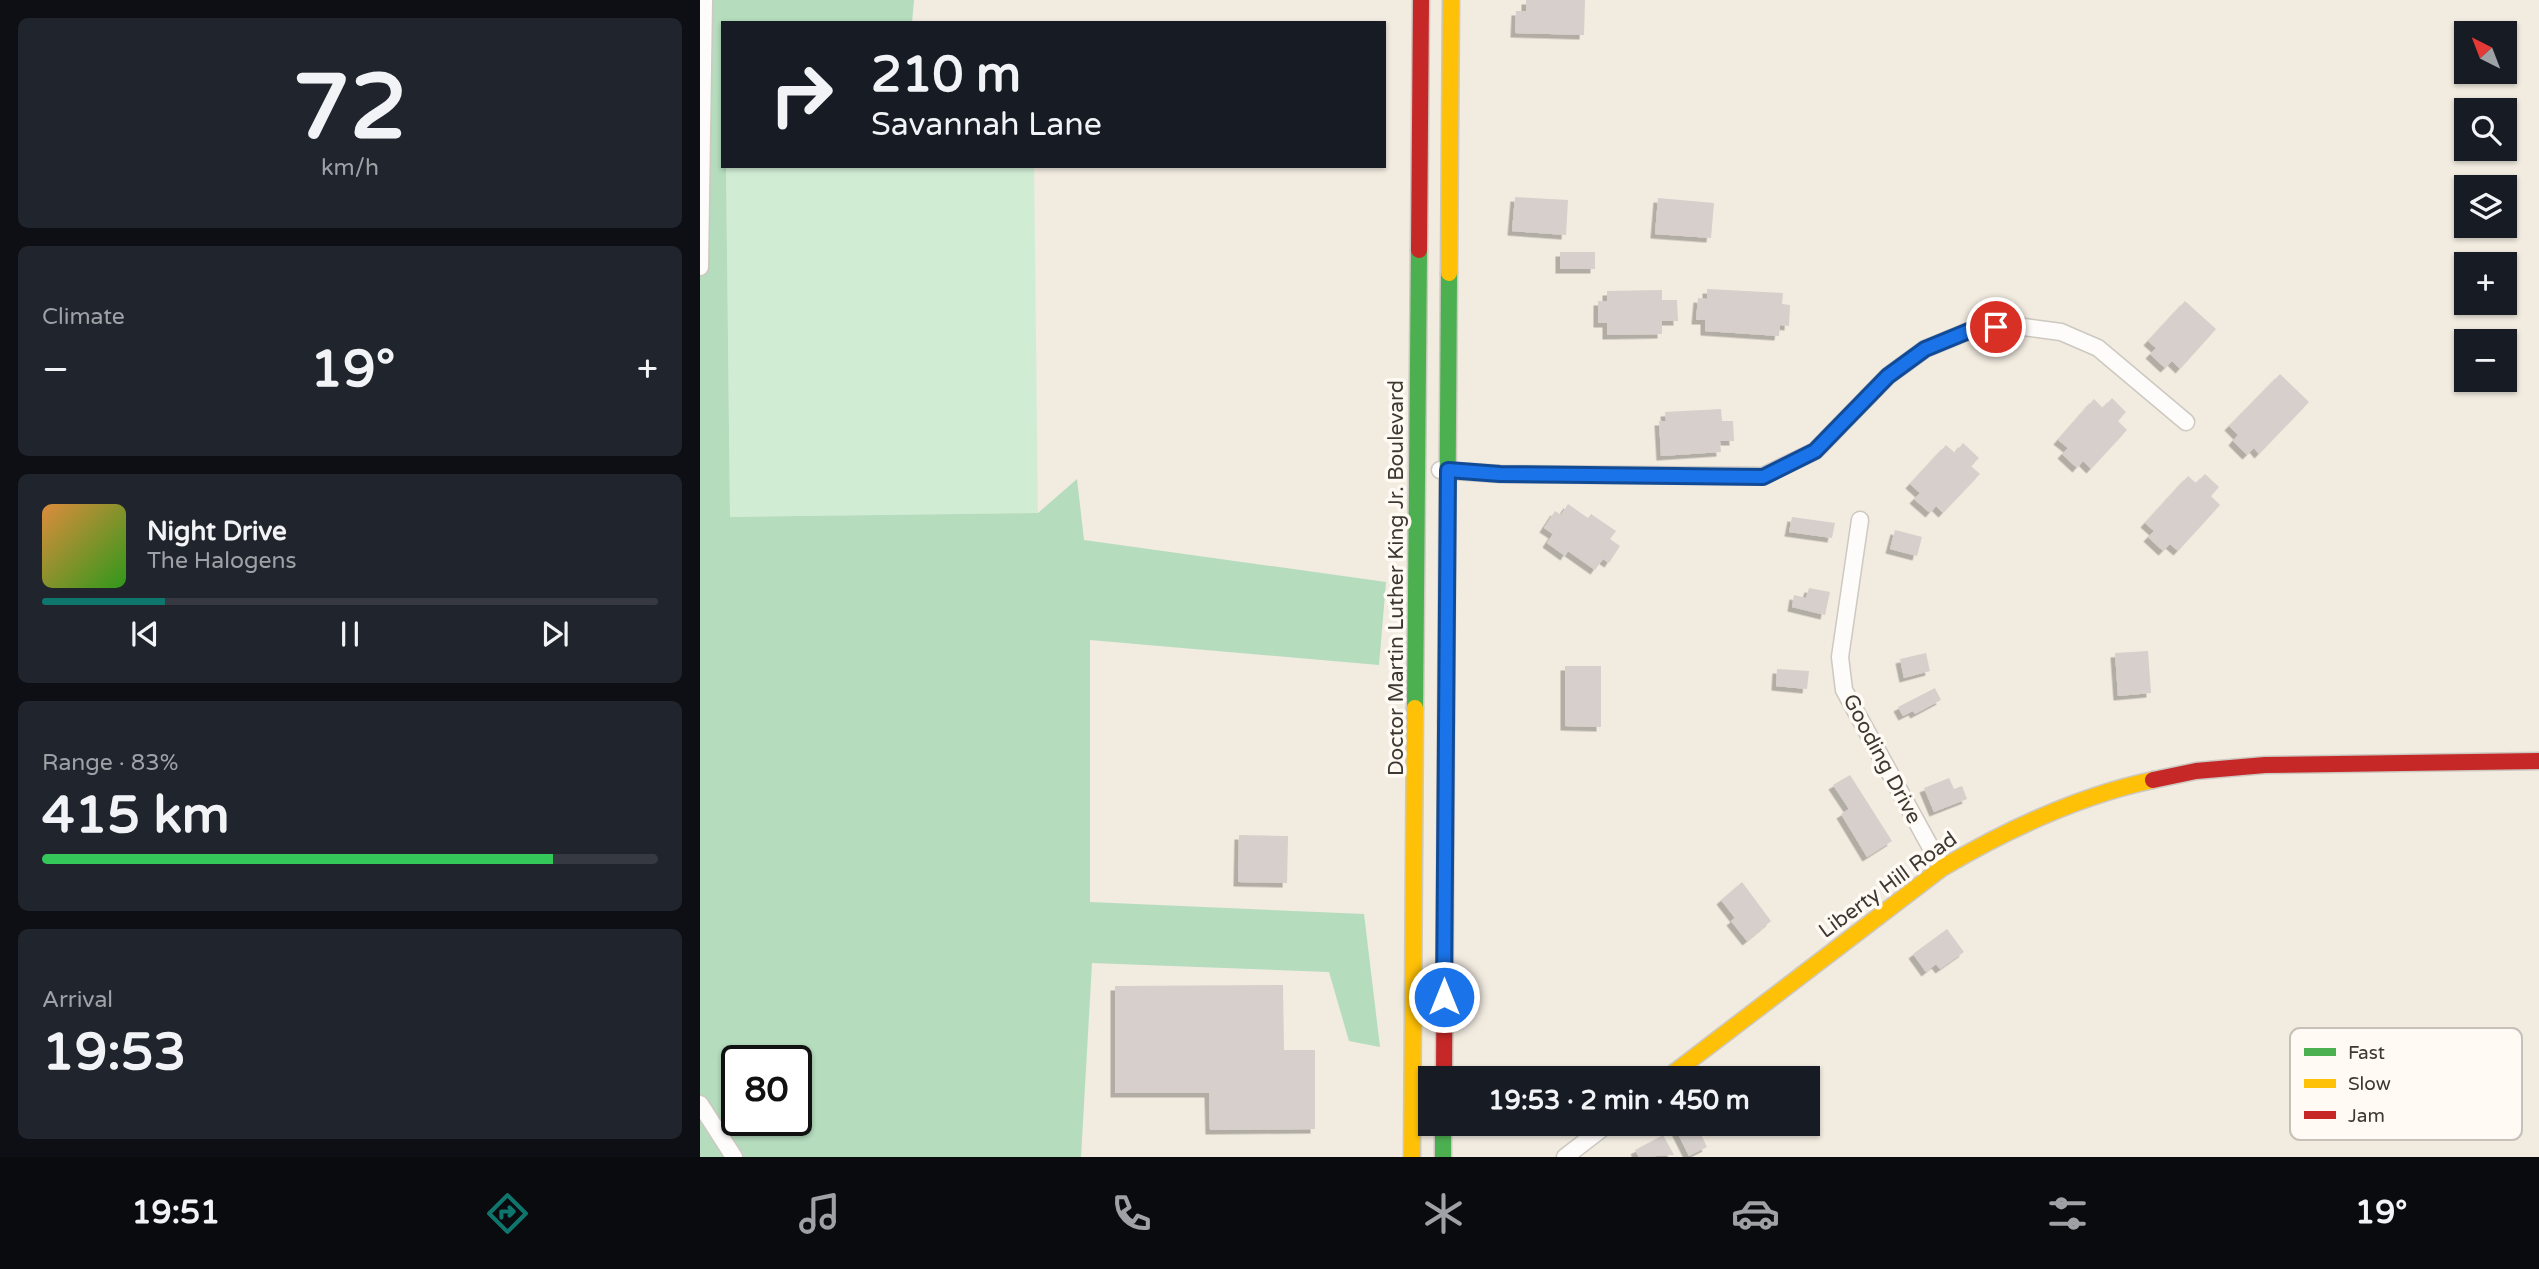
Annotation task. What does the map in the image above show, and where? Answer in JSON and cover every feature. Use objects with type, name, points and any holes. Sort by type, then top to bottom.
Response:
[{"type":"main road","name":"Doctor Martin Luther King Jr. Boulevard","points":[[1412,1157],[1421,0]]},
{"type":"main road","points":[[1444,1066],[1451,0]]},
{"type":"main road","name":"Liberty Hill Road","points":[[1683,1066],[1942,868],[1976,848],[2070,804],[2122,787],[2196,771],[2265,765],[2539,761]]},
{"type":"main road","points":[[1443,1136],[1443,1157]]},
{"type":"street","points":[[700,267],[704,0]]},
{"type":"street","points":[[1419,471],[1763,477],[1815,451],[1888,376],[1925,349],[1976,328],[2016,326],[2061,332],[2074,337],[2098,348],[2186,422]]},
{"type":"street","name":"Gooding Drive","points":[[1860,520],[1840,657],[1844,690],[1942,868]]},
{"type":"street","points":[[700,1104],[734,1157]]},
{"type":"street","points":[[1564,1157],[1592,1136]]},
{"type":"green space","points":[[700,0],[914,0],[912,21],[721,21],[721,168],[726,168],[730,517],[1038,513],[1077,479],[1084,540],[1386,582],[1379,665],[1090,640],[1090,902],[1364,914],[1380,1047],[1349,1041],[1329,972],[1092,963],[1081,1157],[700,1157]]},
{"type":"green space","points":[[726,168],[1034,168],[1038,513],[730,517]]},
{"type":"building","points":[[1526,0],[1585,0],[1584,35],[1515,33],[1516,11],[1526,11]]},
{"type":"building","points":[[1515,197],[1568,200],[1566,235],[1512,231]]},
{"type":"building","points":[[1658,198],[1714,203],[1711,238],[1655,234]]},
{"type":"building","points":[[1560,252],[1595,252],[1595,269],[1560,269]]},
{"type":"building","points":[[1707,289],[1783,293],[1782,304],[1790,305],[1789,326],[1780,325],[1779,336],[1705,331],[1705,320],[1696,320],[1698,298],[1707,299]]},
{"type":"building","points":[[1662,290],[1662,300],[1677,300],[1678,321],[1662,321],[1662,334],[1607,335],[1607,323],[1598,323],[1598,301],[1607,301],[1607,291]]},
{"type":"building","points":[[2185,301],[2216,329],[2180,369],[2172,361],[2165,368],[2150,354],[2156,348],[2148,341]]},
{"type":"building","points":[[2280,374],[2309,402],[2259,454],[2254,448],[2247,455],[2233,441],[2238,435],[2229,426]]},
{"type":"building","points":[[2112,398],[2126,412],[2118,421],[2127,430],[2091,469],[2083,461],[2077,468],[2062,454],[2068,448],[2058,440],[2094,399],[2103,408]]},
{"type":"building","points":[[1721,409],[1722,421],[1733,421],[1734,441],[1720,441],[1721,452],[1661,456],[1659,421],[1666,421],[1665,412]]},
{"type":"building","points":[[1963,443],[1979,458],[1971,466],[1980,474],[1943,513],[1936,506],[1930,513],[1914,499],[1920,493],[1910,484],[1946,445],[1955,453]]},
{"type":"building","points":[[2205,474],[2219,487],[2211,496],[2220,505],[2178,551],[2170,544],[2163,551],[2148,537],[2154,531],[2145,523],[2188,476],[2196,483]]},
{"type":"building","points":[[1568,504],[1588,518],[1591,514],[1616,531],[1610,539],[1620,546],[1609,563],[1603,559],[1595,570],[1568,551],[1565,556],[1547,543],[1553,534],[1544,528],[1555,511],[1561,515]]},
{"type":"building","points":[[1792,517],[1835,523],[1832,538],[1789,532]]},
{"type":"building","points":[[1895,530],[1922,537],[1917,556],[1890,549]]},
{"type":"building","points":[[1809,588],[1830,592],[1825,615],[1792,607],[1794,595],[1806,598]]},
{"type":"building","points":[[2148,651],[2151,693],[2118,696],[2115,653]]},
{"type":"building","points":[[1926,653],[1930,671],[1904,678],[1900,659]]},
{"type":"building","points":[[1565,666],[1601,666],[1601,727],[1565,726]]},
{"type":"building","points":[[1777,669],[1809,671],[1807,689],[1776,686]]},
{"type":"building","points":[[1935,688],[1941,700],[1915,714],[1913,711],[1903,716],[1898,707]]},
{"type":"building","points":[[1850,775],[1892,841],[1867,857],[1841,814],[1849,809],[1833,785]]},
{"type":"building","points":[[1949,778],[1954,789],[1962,786],[1967,799],[1934,812],[1924,788]]},
{"type":"building","points":[[1239,835],[1288,836],[1287,883],[1238,882]]},
{"type":"building","points":[[1742,882],[1771,921],[1747,941],[1731,921],[1735,918],[1721,900]]},
{"type":"building","points":[[1947,929],[1964,952],[1940,969],[1936,964],[1926,972],[1913,954]]},
{"type":"building","points":[[1283,985],[1284,1050],[1315,1050],[1315,1129],[1210,1130],[1209,1093],[1115,1093],[1115,986]]},
{"type":"building","points":[[1664,1136],[1674,1155],[1639,1157],[1635,1150]]},
{"type":"building","points":[[1679,1136],[1702,1136],[1707,1147],[1689,1156]]},
{"type":"traffic: fast","points":[[1415,708],[1419,250]]},
{"type":"traffic: fast","points":[[1446,721],[1449,273]]},
{"type":"traffic: fast","points":[[1443,1136],[1443,1157]]},
{"type":"traffic: slow","points":[[1449,273],[1451,0]]},
{"type":"traffic: slow","points":[[1412,1157],[1415,708]]},
{"type":"traffic: slow","points":[[1683,1066],[1942,868],[2044,815],[2098,795],[2153,780]]},
{"type":"traffic: jam","points":[[1419,250],[1421,0]]},
{"type":"traffic: jam","points":[[1444,1066],[1446,721]]},
{"type":"traffic: jam","points":[[2153,780],[2196,771],[2265,765],[2539,761]]},
{"type":"route","points":[[1444,997],[1448,470],[1500,474],[1763,477],[1815,451],[1888,376],[1925,349],[1976,328],[1996,327]]}]
